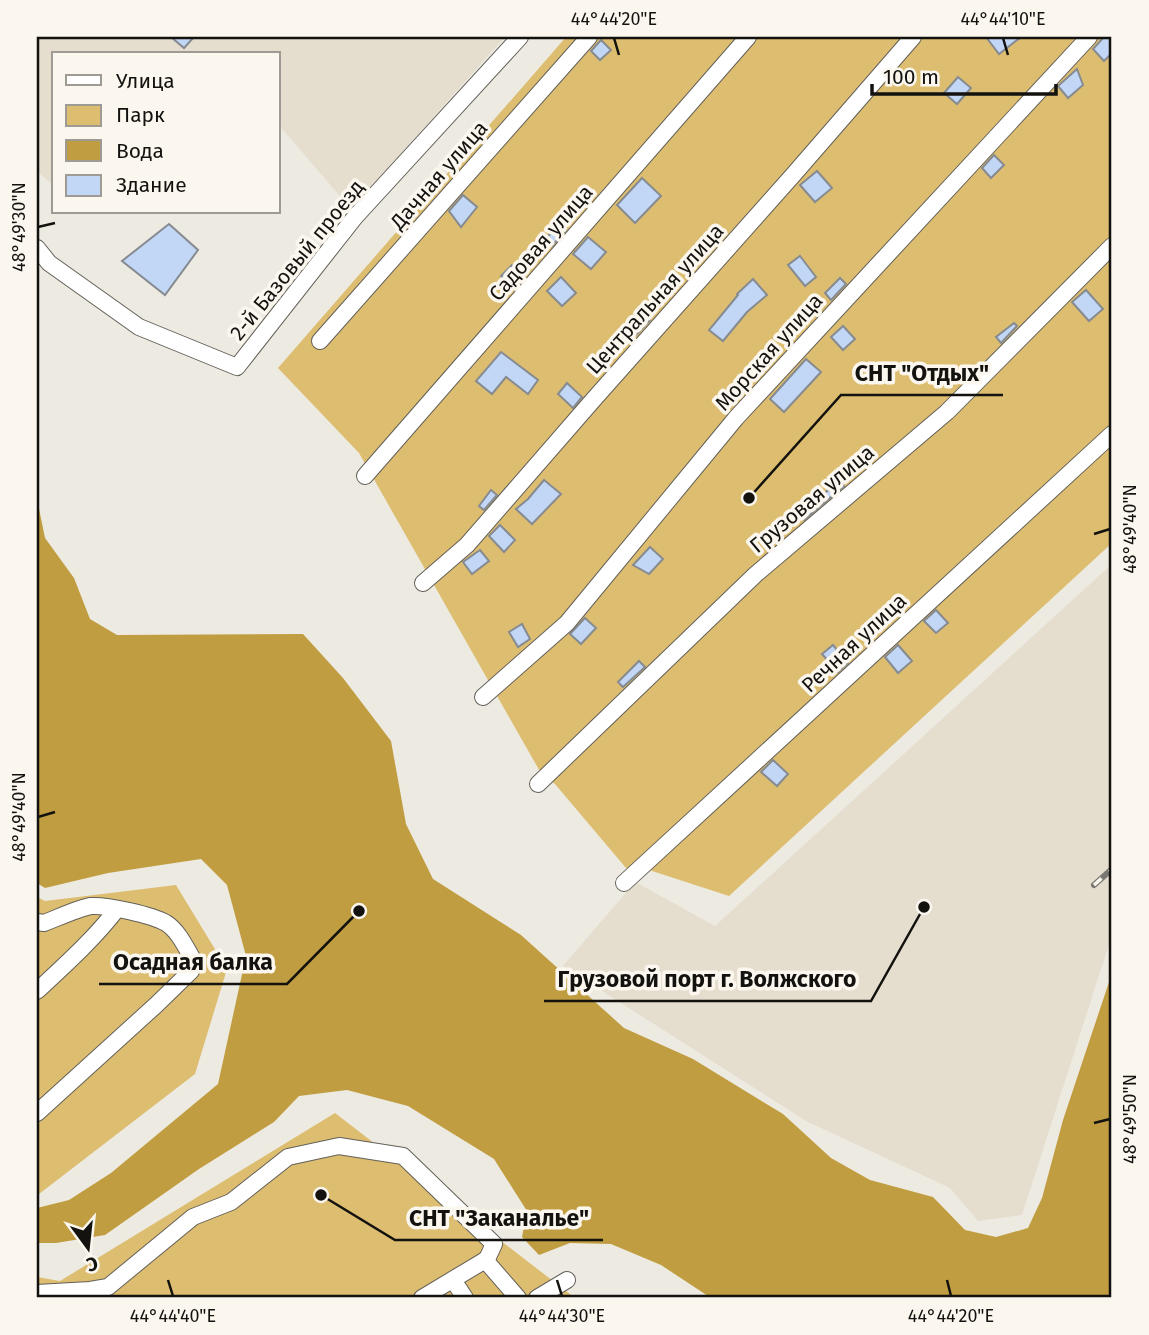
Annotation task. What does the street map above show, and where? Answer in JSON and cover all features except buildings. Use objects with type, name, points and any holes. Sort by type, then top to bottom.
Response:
[{"type":"street","name":"2-й Базовый проезд","points":[[37,248],[49,263],[139,327],[237,367],[355,217],[520,37]]},
{"type":"street","name":"Дачная улица","points":[[320,341],[589,37]]},
{"type":"street","name":"Садовая улица","points":[[365,476],[748,37]]},
{"type":"street","name":"Центральная улица","points":[[423,583],[467,545],[913,37]]},
{"type":"street","name":"Морская улица","points":[[483,697],[568,623],[736,418],[1088,37]]},
{"type":"street","name":"Грузовая улица","points":[[538,784],[756,574],[947,412],[1112,246]]},
{"type":"street","name":"Речная улица","points":[[624,883],[1112,434]]},
{"type":"street","points":[[37,922],[90,906],[147,916],[166,923],[176,932],[195,963],[191,971],[156,1005],[37,1113]]},
{"type":"street","points":[[37,990],[67,963],[117,909]]},
{"type":"street","points":[[37,1293],[90,1290],[110,1295],[193,1217],[231,1202],[288,1157],[339,1146],[403,1156],[494,1244],[485,1260],[422,1298]]},
{"type":"street","points":[[485,1260],[518,1298]]},
{"type":"street","points":[[453,1280],[465,1298]]},
{"type":"street","points":[[537,1298],[567,1280]]},
{"type":"shaded area","points":[[37,37],[505,37],[351,209],[280,126],[280,52],[52,52],[52,184],[37,171]]},
{"type":"shaded area","points":[[1112,564],[1112,935],[1022,1215],[978,1221],[950,1188],[806,1121],[563,966],[637,883],[715,926]]},
{"type":"green space","points":[[566,37],[1112,37],[1112,543],[729,896],[646,869],[626,868],[555,784],[542,775],[359,453],[278,368]]},
{"type":"green space","points":[[176,885],[227,969],[195,1074],[39,1194],[37,897],[45,901]]},
{"type":"green space","points":[[335,1113],[575,1298],[37,1298],[37,1277],[60,1281]]},
{"type":"water","points":[[37,499],[45,538],[74,578],[90,619],[117,635],[303,634],[343,678],[391,741],[406,824],[433,879],[521,935],[624,1028],[693,1059],[783,1114],[831,1158],[870,1180],[933,1197],[965,1230],[996,1237],[1028,1228],[1042,1198],[1063,1120],[1112,973],[1112,1298],[711,1298],[661,1265],[611,1244],[570,1243],[539,1255],[522,1237],[527,1211],[494,1159],[408,1106],[347,1090],[299,1096],[274,1122],[199,1169],[105,1235],[56,1243],[37,1243],[37,1208],[69,1200],[111,1173],[218,1084],[246,956],[227,885],[201,859],[108,873],[45,888],[37,883]]},
{"type":"railway","points":[[1094,885],[1112,869]]},
{"type":"place","name":"СНТ \"Отдых\"","points":[[749,498]]},
{"type":"place","name":"Грузовой порт г. Волжского","points":[[924,907]]},
{"type":"place","name":"Осадная балка","points":[[359,911]]},
{"type":"place","name":"СНТ \"Заканалье\"","points":[[321,1195]]}]
